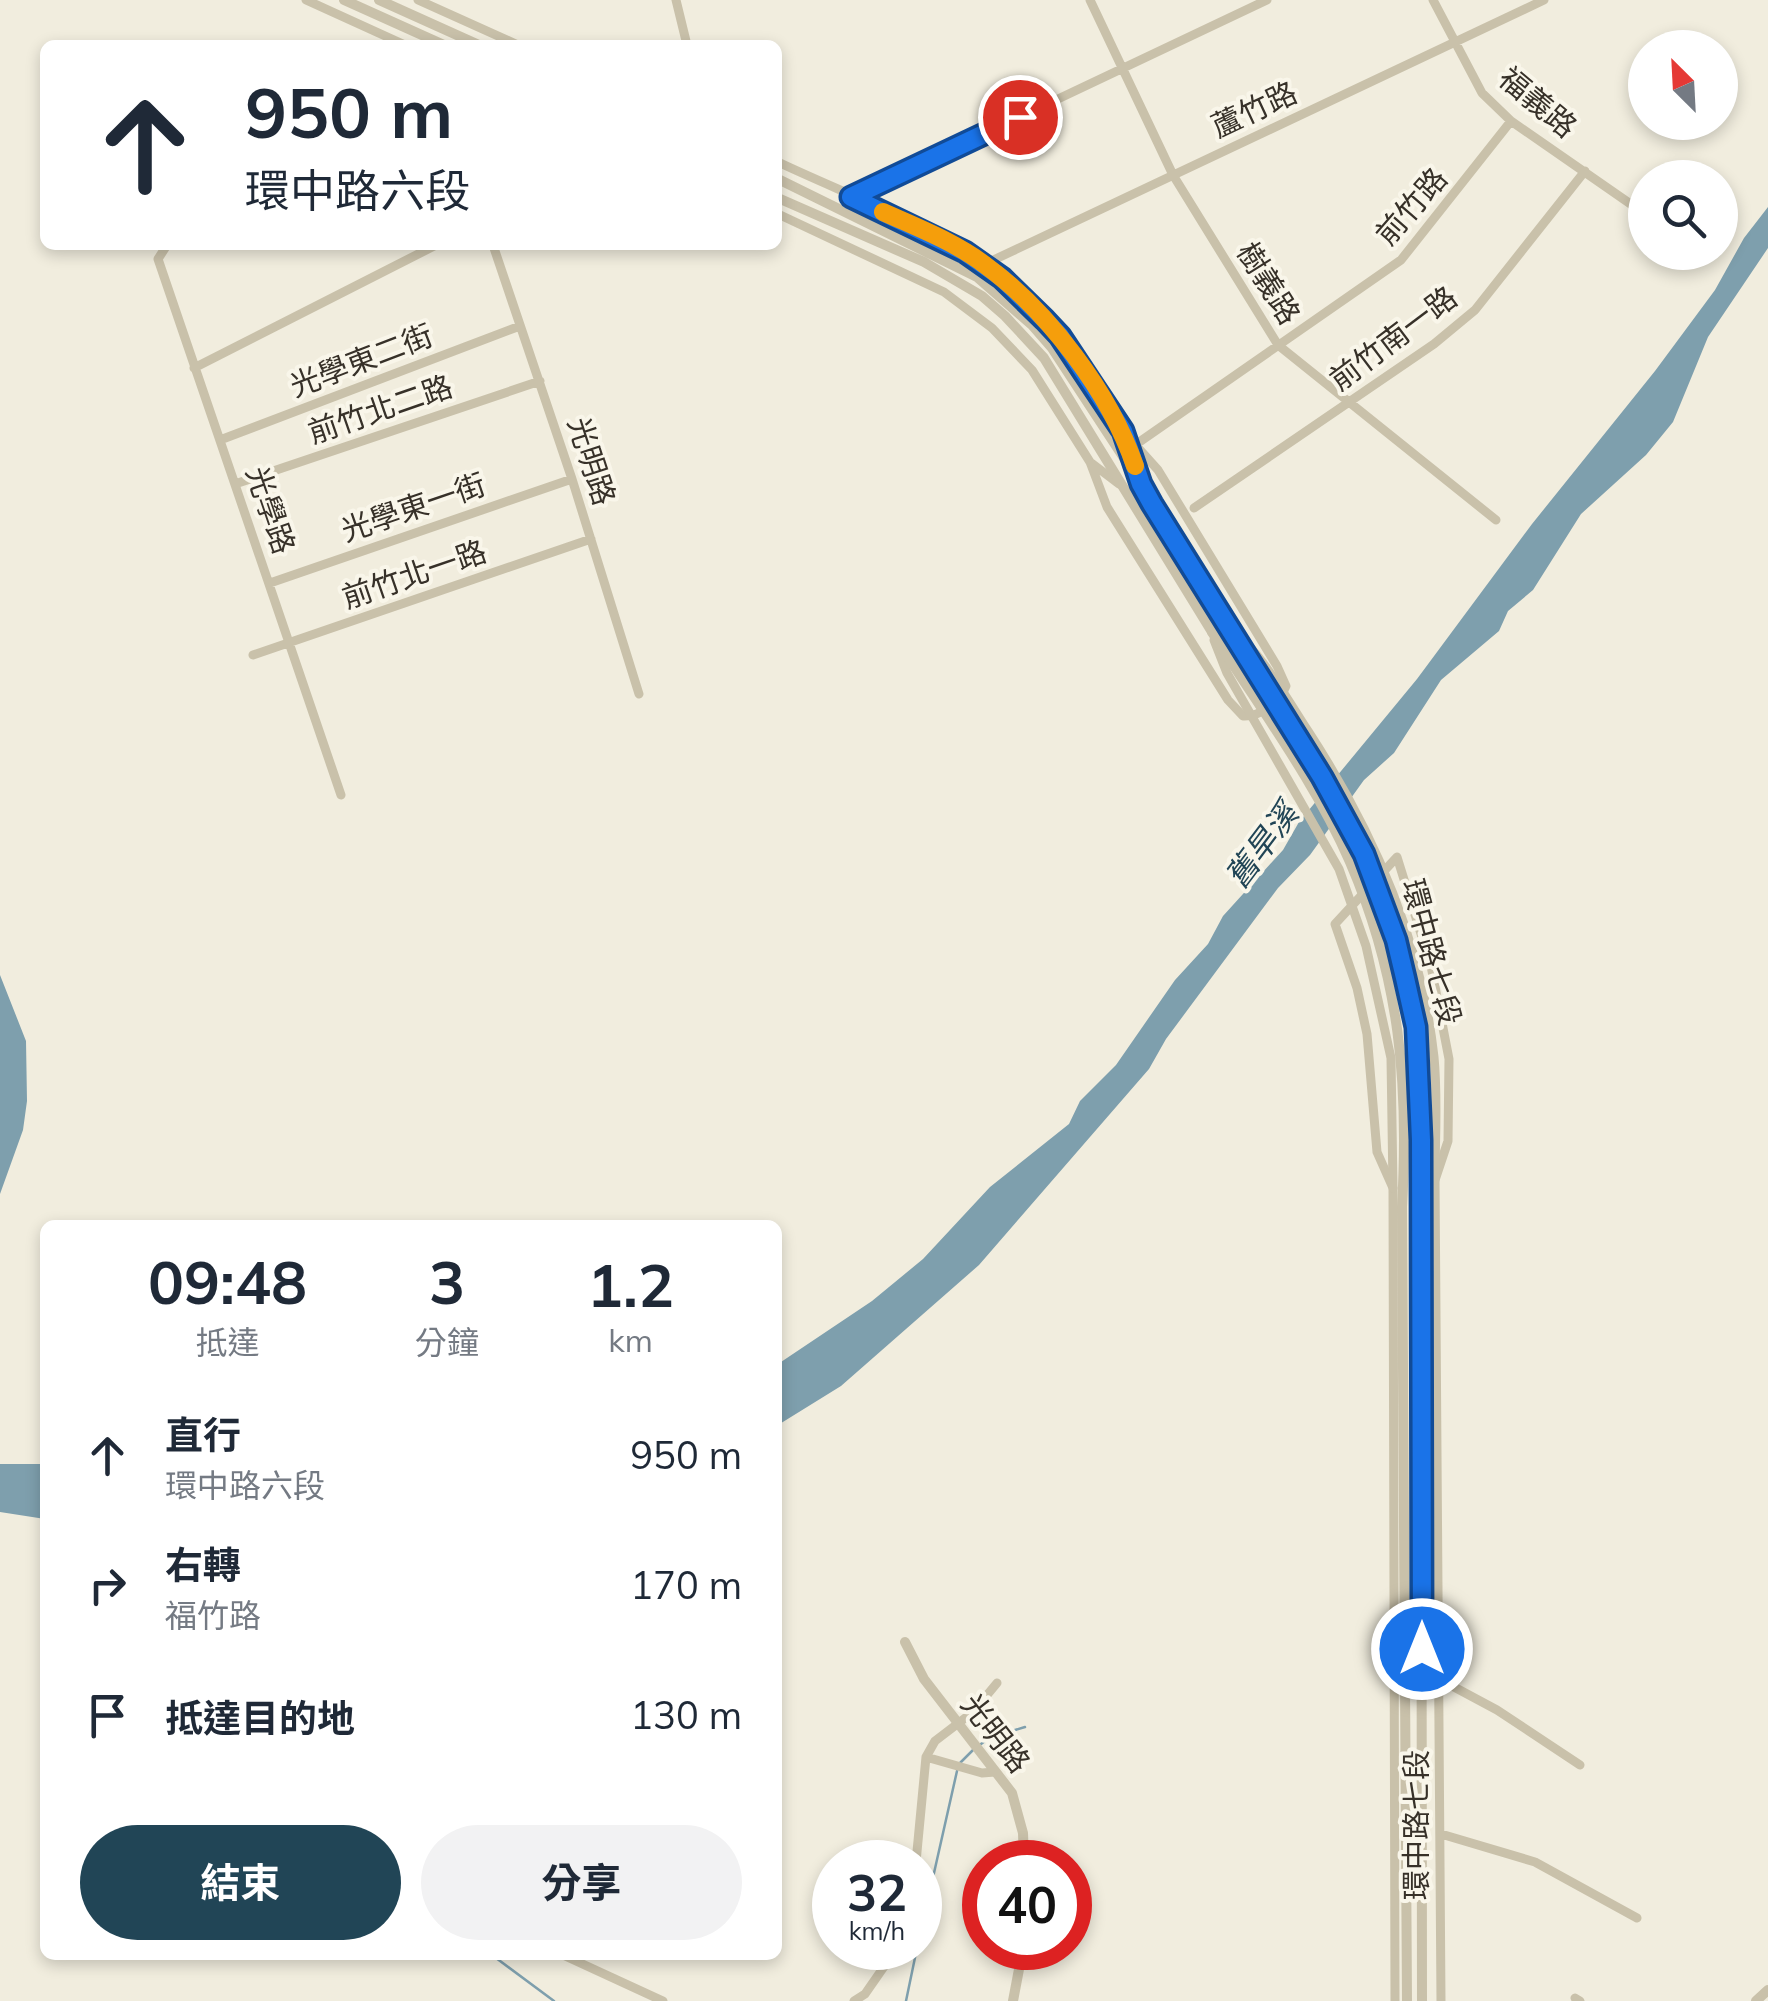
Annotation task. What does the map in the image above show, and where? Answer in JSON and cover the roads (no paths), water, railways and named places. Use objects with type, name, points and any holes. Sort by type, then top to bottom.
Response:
[{"type":"street","points":[[306,0],[394,40]]},
{"type":"street","points":[[344,0],[433,40]]},
{"type":"street","points":[[379,0],[469,40]]},
{"type":"street","points":[[418,0],[507,40]]},
{"type":"street","points":[[676,0],[686,40]]},
{"type":"street","name":"樹義路","points":[[1090,0],[1173,175],[1278,345],[1496,520]]},
{"type":"street","points":[[851,197],[1266,0]]},
{"type":"street","name":"福義路","points":[[1433,0],[1482,93],[1511,121],[1628,202]]},
{"type":"street","name":"蘆竹路","points":[[985,264],[1544,0]]},
{"type":"street","name":"前竹路","points":[[1135,444],[1402,260],[1511,121]]},
{"type":"street","name":"環中路七段","points":[[782,164],[938,237],[985,264],[1060,336],[1123,431],[1141,484]]},
{"type":"street","name":"前竹南一路","points":[[1194,508],[1434,344],[1475,310],[1585,171]]},
{"type":"street","name":"環中路七段","points":[[782,182],[976,277],[1010,304],[1052,348],[1322,777],[1364,854],[1396,940],[1416,1027],[1421,1140],[1422,2001]]},
{"type":"street","name":"環中路七段","points":[[782,200],[924,262],[982,296],[1044,358],[1309,786],[1350,861],[1379,944],[1399,1027],[1406,1142],[1402,1208],[1408,2001]]},
{"type":"street","name":"環中路七段","points":[[782,216],[944,292],[992,328],[1032,370],[1090,462],[1128,491]]},
{"type":"street","name":"光學路","points":[[164,250],[158,259],[341,795]]},
{"type":"street","points":[[194,368],[426,250]]},
{"type":"street","name":"光明路","points":[[496,250],[639,694]]},
{"type":"street","name":"光學東二街","points":[[220,440],[520,326]]},
{"type":"street","name":"前竹北二路","points":[[235,484],[540,381]]},
{"type":"street","points":[[1090,462],[1107,507],[1228,700],[1243,716],[1256,714],[1282,694],[1286,686],[1277,666],[1158,470],[1123,431]]},
{"type":"street","name":"光學東一街","points":[[270,583],[572,479]]},
{"type":"street","name":"前竹北一路","points":[[253,655],[591,539]]},
{"type":"street","name":"環中路七段","points":[[1226,624],[1257,652],[1334,772],[1376,849],[1407,935],[1434,1058],[1441,2001]]},
{"type":"street","name":"環中路七段","points":[[1212,632],[1227,673],[1339,869],[1366,946],[1391,1058],[1394,2001]]},
{"type":"street","points":[[1392,1188],[1377,1152],[1366,1034],[1357,988],[1335,924],[1397,857],[1431,966],[1449,1059],[1448,1141],[1435,1180]]},
{"type":"street","name":"光明路","points":[[905,1642],[924,1679],[1012,1793],[1023,1840]]},
{"type":"street","points":[[1440,1680],[1512,1719],[1580,1765]]},
{"type":"street","points":[[919,1840],[935,1741],[974,1712],[997,1682]]},
{"type":"street","points":[[930,1757],[982,1773],[995,1772]]},
{"type":"street","points":[[1440,1834],[1536,1862],[1637,1918]]},
{"type":"street","points":[[574,1960],[662,2001]]},
{"type":"street","points":[[854,2001],[865,1994],[882,1970]]},
{"type":"street","points":[[1013,2001],[1019,1970]]},
{"type":"street","points":[[1756,2001],[1768,1990]]},
{"type":"water","name":"舊旱溪","points":[[1768,207],[1768,248],[1708,337],[1673,422],[1646,455],[1581,514],[1533,590],[1508,611],[1499,631],[1441,680],[1394,753],[1364,780],[1310,855],[1278,888],[1166,1039],[1149,1069],[979,1265],[841,1386],[782,1423],[782,1361],[872,1301],[923,1259],[990,1187],[1069,1124],[1080,1101],[1116,1065],[1175,980],[1208,944],[1223,916],[1283,850],[1299,822],[1417,679],[1532,524],[1655,371],[1726,270],[1738,270],[1738,249]]},
{"type":"water","points":[[0,975],[26,1041],[27,1101],[23,1130],[0,1194]]},
{"type":"water","points":[[0,1464],[40,1464],[40,1518],[0,1512]]},
{"type":"waterway","name":"舊旱溪","points":[[981,1744],[1025,1727]]},
{"type":"waterway","name":"舊旱溪","points":[[959,1764],[974,1749]]},
{"type":"waterway","name":"舊旱溪","points":[[941,1840],[957,1771]]},
{"type":"waterway","name":"舊旱溪","points":[[499,1960],[554,2001]]},
{"type":"waterway","name":"舊旱溪","points":[[906,2001],[912,1970]]}]
